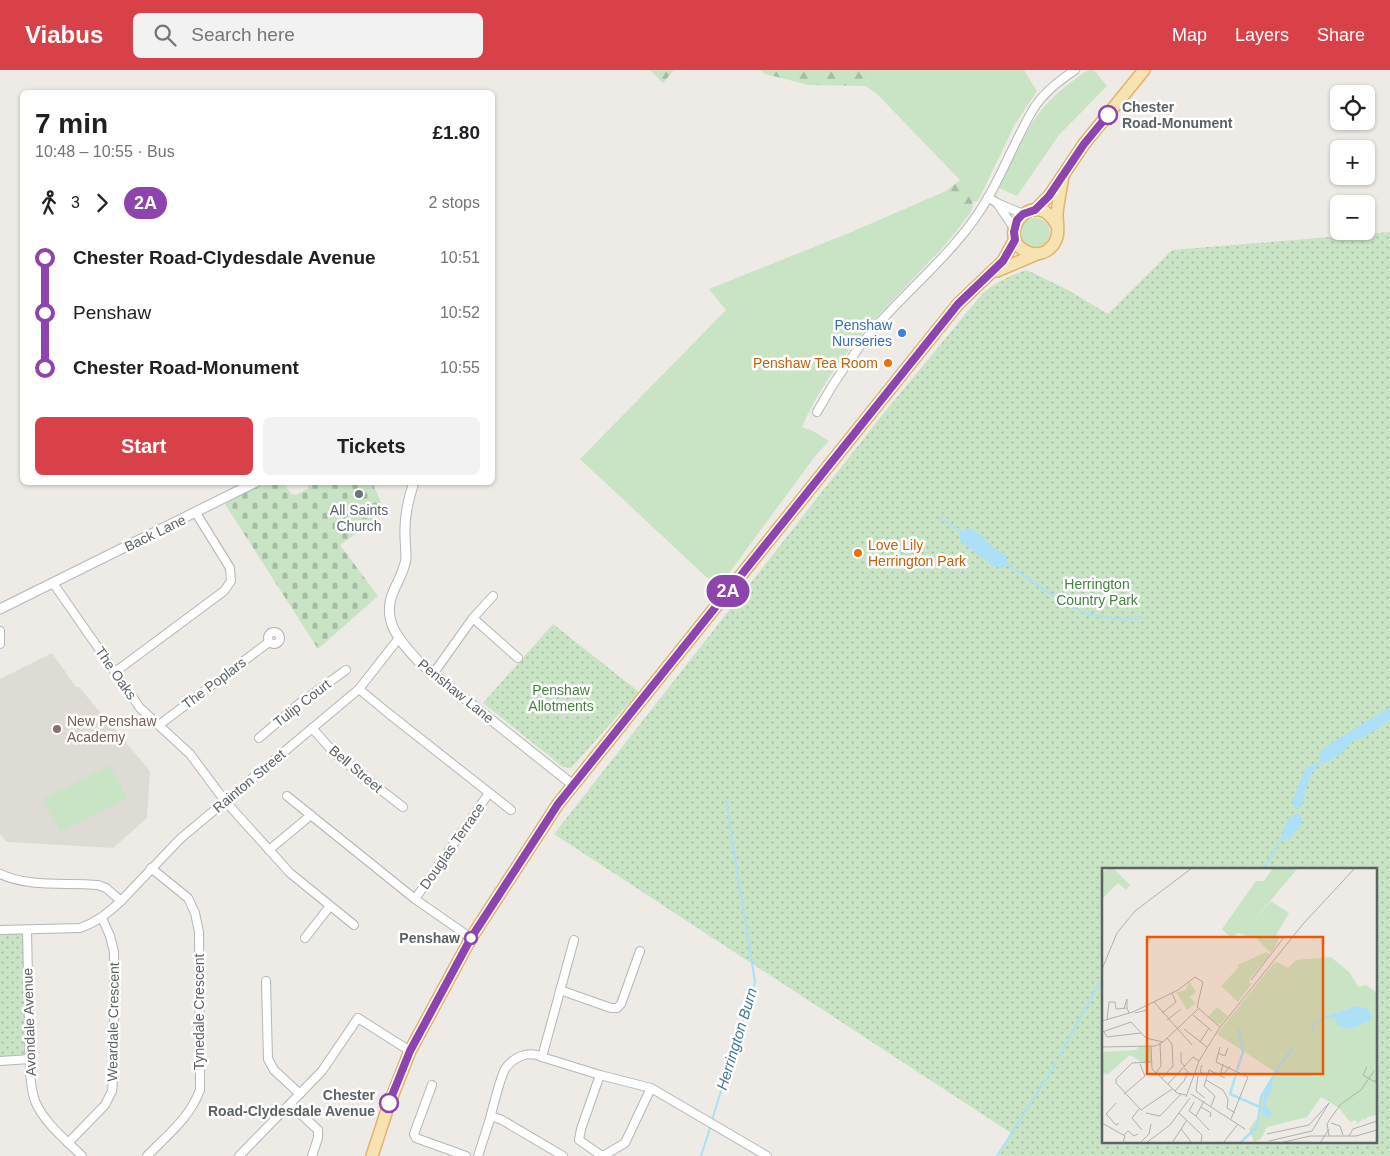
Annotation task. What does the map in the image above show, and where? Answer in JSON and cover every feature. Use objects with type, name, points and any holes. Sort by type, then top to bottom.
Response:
[{"type":"main road","points":[[372,1156],[388,1107],[410,1051],[471,938],[558,804],[958,304],[990,274],[1007,254],[1015,234],[1017,220],[1023,214],[1035,210],[1049,196],[1084,144],[1144,70]]},
{"type":"main road","points":[[990,274],[1047,251],[1053,246],[1057,236],[1058,208],[1063,176]]},
{"type":"main road","points":[[1035,210],[1047,213],[1054,219],[1057,226]]},
{"type":"main road","points":[[1015,234],[1022,249],[1037,254]]},
{"type":"street","points":[[816,412],[829,389],[855,352],[880,322],[957,242],[988,198],[1034,108],[1054,86],[1076,70]]},
{"type":"street","points":[[988,198],[997,204],[1023,214]]},
{"type":"street","points":[[997,204],[1015,234]]},
{"type":"street","name":"Back Lane","points":[[0,609],[250,485]]},
{"type":"street","name":"Penshaw Lane","points":[[413,485],[404,520],[406,550],[404,568],[389,602],[390,622],[399,638],[420,663],[572,786]]},
{"type":"street","points":[[115,672],[224,591],[231,581],[230,568],[196,513]]},
{"type":"street","name":"The Oaks","points":[[53,583],[140,708],[190,754],[225,801],[290,873],[354,925]]},
{"type":"street","points":[[434,674],[474,618],[493,596]]},
{"type":"street","points":[[474,618],[518,658]]},
{"type":"street","points":[[0,631],[0,644]]},
{"type":"street","name":"Rainton Street","points":[[0,930],[80,928],[102,918],[121,901],[180,839],[359,689],[399,638]]},
{"type":"street","name":"The Poplars","points":[[159,725],[269,642]]},
{"type":"street","name":"Tulip Court","points":[[259,738],[300,702],[346,670]]},
{"type":"street","points":[[359,689],[511,810]]},
{"type":"street","name":"Bell Street","points":[[316,725],[336,755],[403,807]]},
{"type":"street","name":"Douglas Terrace","points":[[415,899],[489,793]]},
{"type":"street","points":[[287,796],[415,899],[471,938]]},
{"type":"street","points":[[269,850],[311,815]]},
{"type":"street","name":"Tynedale Crescent","points":[[147,1156],[187,1116],[200,1090],[199,932],[195,913],[188,898],[152,868]]},
{"type":"street","points":[[0,874],[24,882],[98,885],[106,888],[121,901]]},
{"type":"street","points":[[305,938],[330,906]]},
{"type":"street","name":"Weardale Crescent","points":[[68,1143],[105,1105],[112,1091],[114,1071],[114,952],[110,936],[102,918]]},
{"type":"street","name":"Avondale Avenue","points":[[27,930],[30,1058],[35,1101],[52,1126],[82,1156]]},
{"type":"street","points":[[542,1057],[574,940]]},
{"type":"street","points":[[560,990],[611,1008],[617,1008],[621,1004],[640,951]]},
{"type":"street","points":[[266,981],[268,1059],[274,1070],[300,1094]]},
{"type":"street","points":[[239,1156],[322,1071],[358,1018],[410,1051]]},
{"type":"street","points":[[478,1156],[506,1069],[518,1056],[536,1054],[600,1075],[651,1088],[767,1156]]},
{"type":"street","points":[[0,1061],[30,1058]]},
{"type":"street","points":[[600,1075],[579,1140],[603,1156],[625,1143],[651,1088]]},
{"type":"street","points":[[432,1085],[414,1134],[416,1138],[466,1156]]},
{"type":"street","points":[[290,1104],[318,1130],[318,1138],[312,1156]]},
{"type":"street","points":[[490,1120],[494,1117],[502,1120],[559,1155]]},
{"type":"shaded area","name":"New Penshaw Academy","points":[[52,653],[76,687],[79,687],[150,771],[147,818],[113,848],[7,842],[0,834],[0,679]]},
{"type":"green space","points":[[650,70],[674,70],[663,83]]},
{"type":"green space","points":[[760,70],[869,70],[866,86],[809,85],[765,74]]},
{"type":"green space","points":[[869,70],[1024,70],[1037,91],[1015,124],[978,201],[973,202],[960,180],[878,95],[866,86]]},
{"type":"green space","points":[[1088,70],[1094,70],[1107,86],[1059,135],[1017,196],[999,188],[1022,140],[1039,113],[1062,90]]},
{"type":"green space","points":[[960,180],[972,200],[973,205],[970,213],[946,191]]},
{"type":"green space","points":[[946,191],[970,213],[942,248],[866,330],[830,376],[802,427],[813,431],[829,441],[816,455],[718,588],[580,459],[726,310],[709,289],[849,233]]},
{"type":"green space","points":[[1035,218],[1045,223],[1050,233],[1045,243],[1035,248],[1025,243],[1020,233],[1025,223]]},
{"type":"green space","name":"Herrington Country Park","points":[[1390,232],[1390,1156],[999,1156],[1011,1133],[554,834],[879,419],[982,294],[1003,279],[1027,270],[1068,290],[1108,314],[1172,250],[1330,237],[1330,240],[1375,240],[1375,233]]},
{"type":"green space","points":[[258,485],[285,485],[291,494],[296,495],[309,488],[307,485],[373,485],[383,507],[379,518],[340,545],[378,596],[318,649],[225,504]]},
{"type":"green space","name":"Penshaw Allotments","points":[[553,624],[639,692],[571,768],[563,767],[483,703]]},
{"type":"green space","points":[[110,765],[127,798],[60,832],[43,799]]},
{"type":"green space","points":[[27,930],[30,1059],[0,1061],[0,931]]},
{"type":"water","points":[[969,528],[977,532],[996,550],[1004,553],[1007,559],[1006,565],[1003,568],[995,567],[960,541],[959,532]]},
{"type":"water","points":[[1390,707],[1390,720],[1363,738],[1354,740],[1339,756],[1316,767],[1316,770],[1311,773],[1301,807],[1295,809],[1292,801],[1306,767],[1320,762],[1320,753],[1323,748]]},
{"type":"water","points":[[1298,813],[1301,817],[1301,825],[1289,840],[1282,839],[1286,823]]},
{"type":"waterway","points":[[940,518],[961,531]]},
{"type":"waterway","points":[[1006,563],[1053,596]]},
{"type":"waterway","points":[[1060,601],[1089,614],[1110,619],[1141,617]]},
{"type":"waterway","name":"Herrington Burn","points":[[712,1120],[755,982],[726,801]]},
{"type":"waterway","name":"Herrington Burn","points":[[1264,868],[1282,838]]},
{"type":"waterway","name":"Herrington Burn","points":[[1060,1055],[1096,989],[1102,982]]},
{"type":"waterway","name":"Herrington Burn","points":[[997,1156],[1056,1063]]},
{"type":"waterway","name":"Herrington Burn","points":[[701,1156],[711,1125]]},
{"type":"bus line","name":"2A","points":[[389,1103],[410,1051],[471,938],[558,804],[958,304],[1003,261],[1015,240],[1014,228],[1017,220],[1023,214],[1035,210],[1044,202],[1084,144],[1108,115]]},
{"type":"place","name":"Chester Road-Monument","points":[[1108,115]]},
{"type":"place","name":"Penshaw Nurseries","points":[[902,333]]},
{"type":"place","name":"Penshaw Tea Room","points":[[888,363]]},
{"type":"place","name":"All Saints Church","points":[[359,494]]},
{"type":"place","name":"Love Lily Herrington Park","points":[[858,553]]},
{"type":"place","name":"New Penshaw Academy","points":[[57,729]]},
{"type":"place","name":"Penshaw","points":[[471,938]]},
{"type":"place","name":"Chester Road-Clydesdale Avenue","points":[[389,1103]]}]
